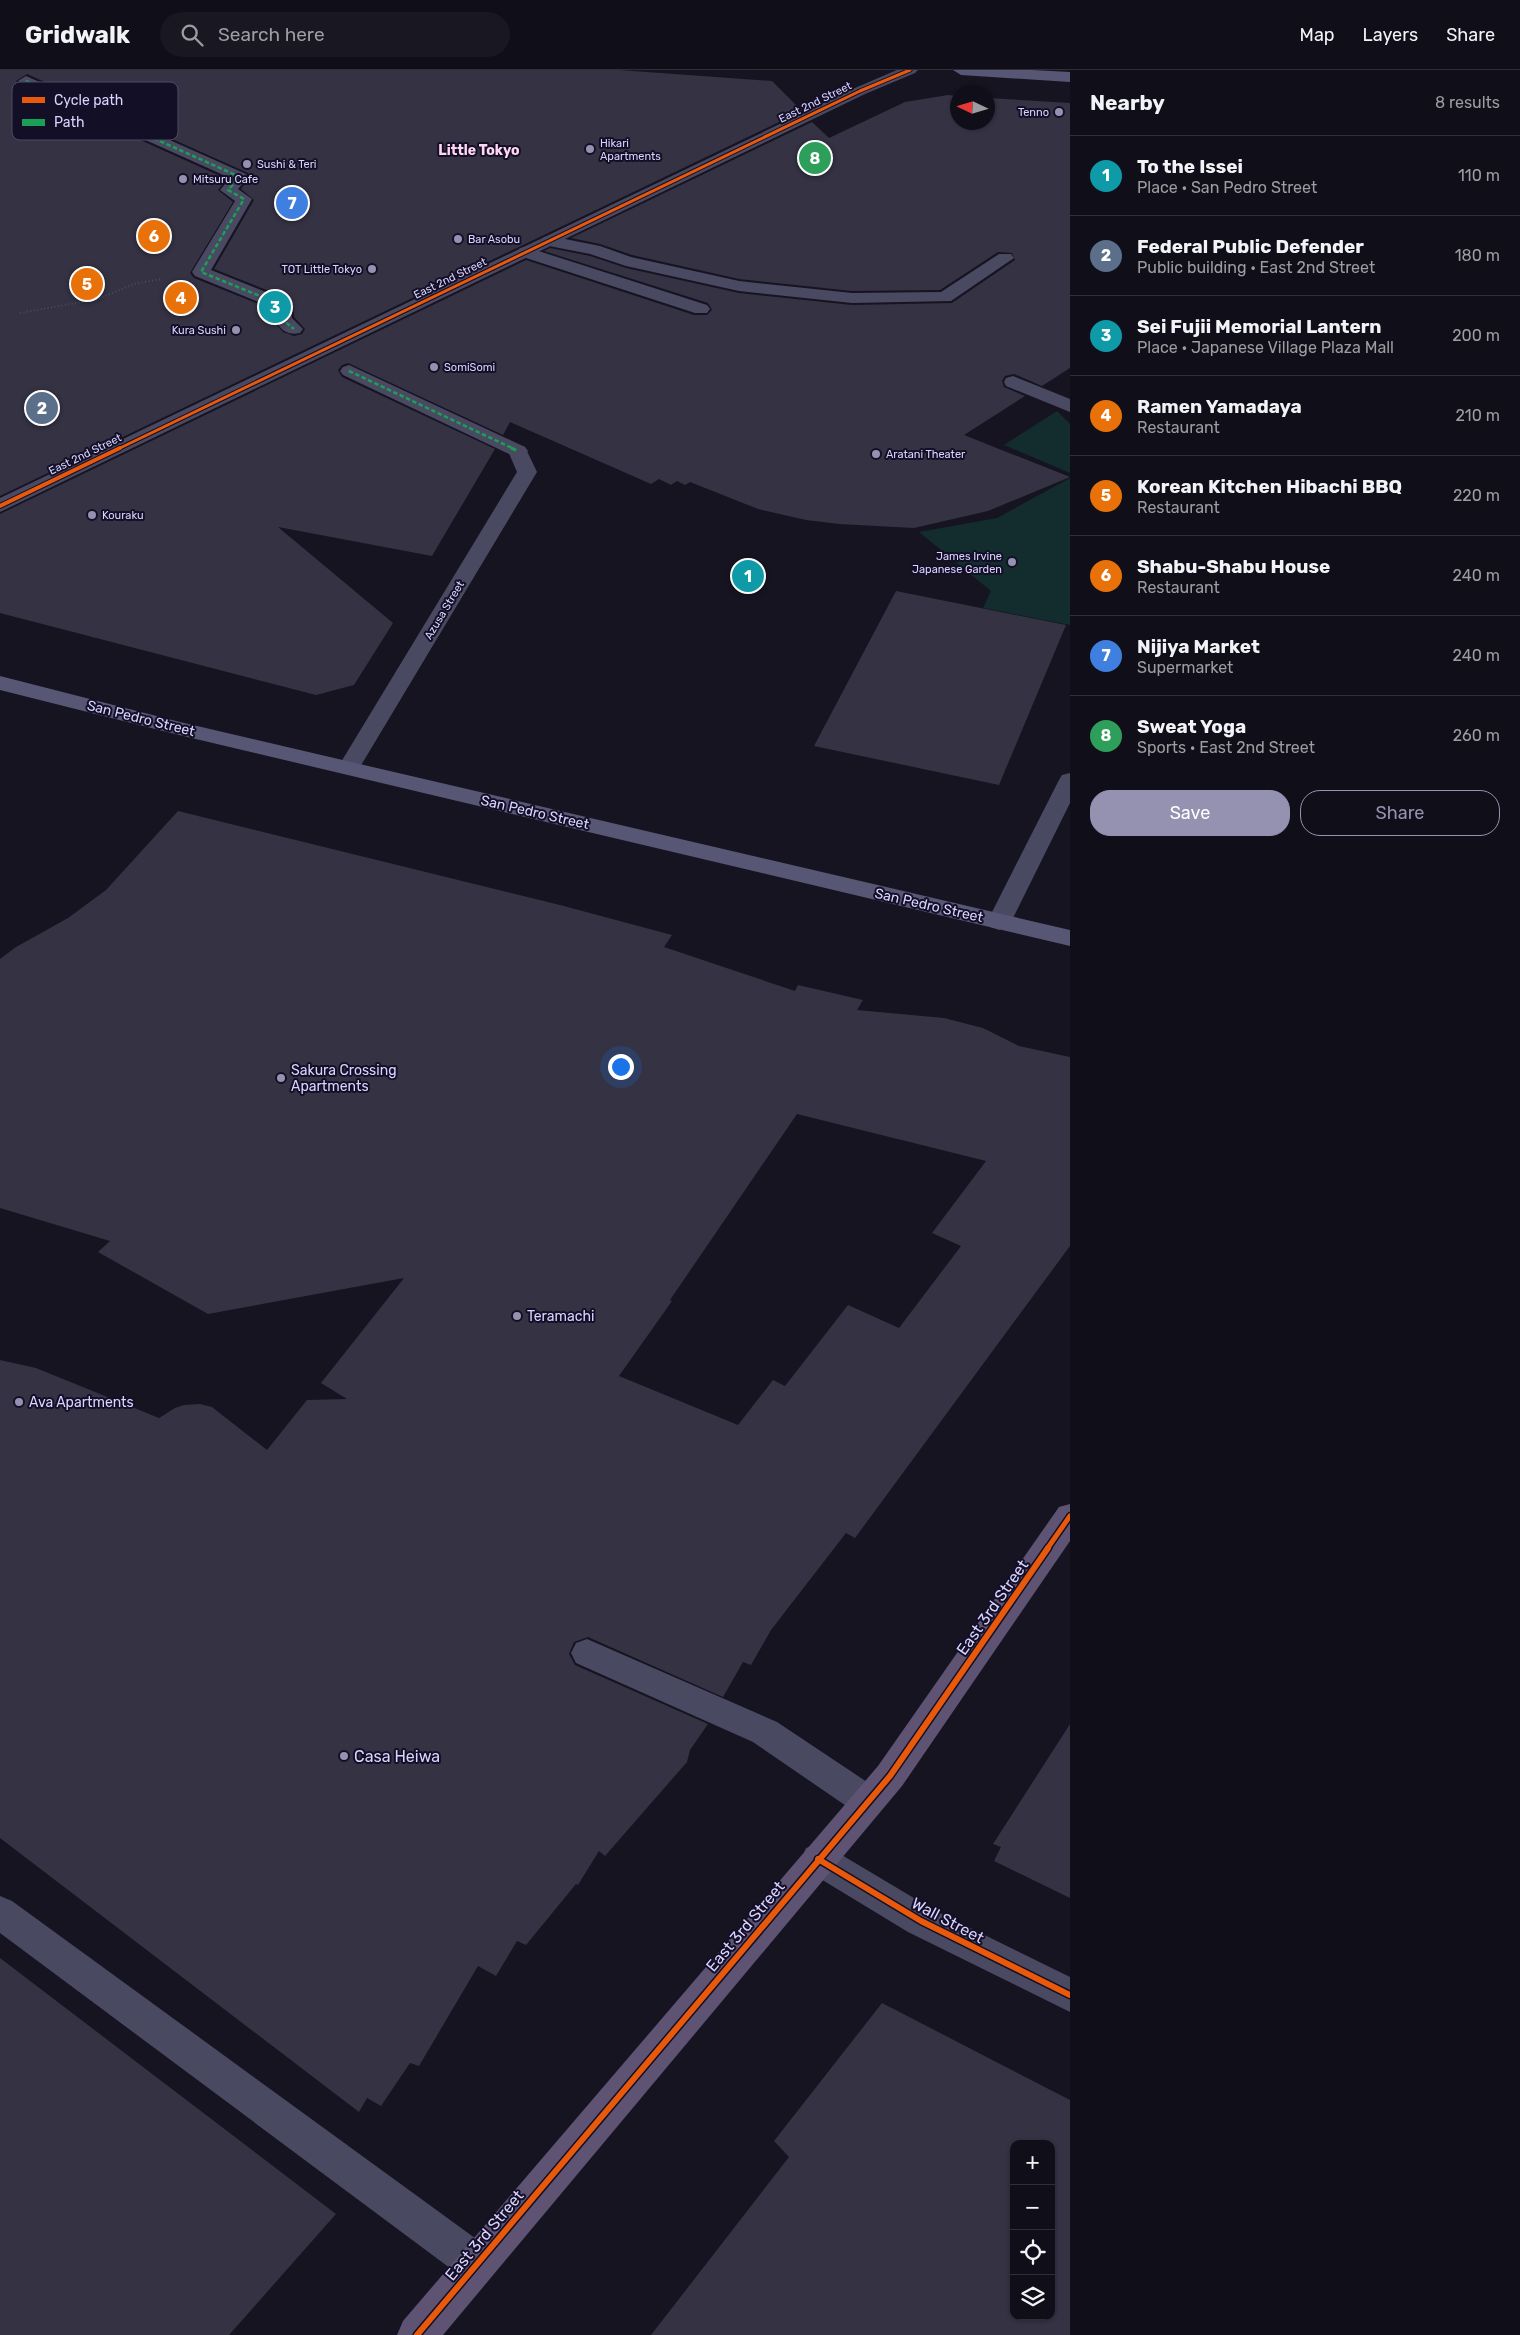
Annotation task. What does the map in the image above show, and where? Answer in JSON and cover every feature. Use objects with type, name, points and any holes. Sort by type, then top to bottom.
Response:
[{"type":"main road","points":[[961,70],[1070,77]]},
{"type":"main road","name":"San Pedro Street","points":[[0,683],[179,728],[1070,938]]},
{"type":"main road","name":"East 3rd Street","points":[[417,2335],[890,1776],[1070,1516]]},
{"type":"street","name":"East 2nd Street","points":[[0,506],[860,91],[910,70]]},
{"type":"street","points":[[158,140],[240,177],[228,190],[244,199],[201,272],[282,305],[282,320],[294,329]]},
{"type":"street","points":[[550,241],[594,250],[626,261],[739,286],[852,298],[945,297],[1005,258]]},
{"type":"street","points":[[526,252],[701,309]]},
{"type":"street","name":"Azusa Street","points":[[349,767],[527,472],[518,451],[350,371]]},
{"type":"street","points":[[1013,382],[1070,406]]},
{"type":"street","points":[[1000,922],[1070,780]]},
{"type":"street","points":[[587,1653],[765,1732],[867,1802]]},
{"type":"street","name":"Wall Street","points":[[818,1859],[921,1921],[1070,1995]]},
{"type":"street","points":[[0,1912],[476,2263]]},
{"type":"path","points":[[20,313],[98,299],[134,284],[201,272]]},
{"type":"green space","points":[[1057,411],[1070,424],[1070,473],[1004,445]]},
{"type":"green space","name":"James Irvine Japanese Garden","points":[[1070,478],[1070,625],[983,608],[991,591],[919,532],[997,518]]},
{"type":"building","points":[[0,70],[619,70],[772,81],[802,111],[0,496]],"holes":[[[27,74],[45,82],[178,82],[178,140],[174,140],[248,173],[249,178],[241,189],[254,200],[214,269],[289,299],[293,305],[294,317],[305,329],[302,334],[294,336],[283,332],[276,324],[271,309],[194,278],[190,273],[233,202],[218,190],[227,179],[140,140],[12,140],[12,82],[17,82]]]},
{"type":"building","points":[[950,95],[950,130],[995,130],[995,98],[1070,103],[1070,368],[1042,386],[1014,374],[1005,376],[1002,381],[1004,387],[1025,396],[964,435],[1070,477],[988,511],[914,528],[839,524],[806,520],[758,509],[690,482],[685,485],[677,481],[671,485],[659,479],[651,484],[510,422],[503,435],[348,363],[342,365],[338,370],[342,377],[495,449],[432,556],[278,527],[393,623],[354,685],[316,695],[0,613],[0,514],[526,260],[694,315],[707,315],[712,310],[708,303],[544,251],[550,248],[590,256],[626,268],[739,293],[852,305],[952,303],[1015,260],[1012,253],[998,252],[940,290],[852,291],[739,279],[632,255],[600,244],[571,238],[812,122],[829,138],[905,102]]},
{"type":"building","points":[[896,591],[1066,625],[999,785],[814,746]]},
{"type":"building","points":[[178,811],[560,905],[672,935],[664,947],[795,991],[798,985],[863,1000],[857,1010],[944,1018],[983,1028],[1019,1046],[1070,1057],[1070,1246],[855,1538],[846,1533],[771,1630],[751,1665],[743,1662],[723,1697],[588,1637],[574,1642],[569,1654],[575,1665],[708,1724],[690,1750],[687,1762],[605,1856],[599,1851],[578,1885],[576,1884],[526,1945],[517,1941],[496,1976],[478,1966],[419,2066],[410,2063],[381,2106],[367,2098],[359,2112],[0,1838],[0,1360],[36,1368],[159,1418],[184,1405],[200,1404],[212,1407],[267,1450],[307,1400],[347,1399],[321,1383],[404,1278],[208,1314],[98,1252],[110,1241],[0,1208],[0,959],[16,947],[68,918],[106,890]],"holes":[[[797,1114],[986,1161],[932,1233],[961,1246],[899,1328],[848,1305],[785,1386],[773,1380],[738,1425],[619,1376],[672,1301],[670,1300]]]},
{"type":"building","points":[[1070,1724],[1070,1898],[994,1861],[1001,1847],[993,1844]]},
{"type":"building","points":[[0,1958],[336,2214],[229,2335],[0,2335]]},
{"type":"building","points":[[882,2003],[1070,2100],[1070,2335],[651,2335],[789,2157],[774,2141]]},
{"type":"marked path","points":[[158,140],[240,177],[228,190],[244,199],[201,272],[282,305],[283,320],[294,329]]},
{"type":"marked path","points":[[349,371],[518,451]]},
{"type":"cycle path","points":[[0,506],[860,91],[910,70]]},
{"type":"cycle path","points":[[417,2335],[890,1776],[1070,1516]]},
{"type":"cycle path","points":[[818,1859],[921,1921],[1070,1995]]},
{"type":"place","name":"Tenno","points":[[1059,112]]},
{"type":"place","name":"Hikari Apartments","points":[[590,149]]},
{"type":"place","name":"Sweat Yoga","points":[[815,158]]},
{"type":"place","name":"Sushi & Teri","points":[[247,164]]},
{"type":"place","name":"Mitsuru Cafe","points":[[183,179]]},
{"type":"place","name":"Nijiya Market","points":[[292,203]]},
{"type":"place","name":"Shabu-Shabu House","points":[[154,236]]},
{"type":"place","name":"Bar Asobu","points":[[458,239]]},
{"type":"place","name":"TOT Little Tokyo","points":[[372,269]]},
{"type":"place","name":"Korean Kitchen Hibachi BBQ","points":[[87,284]]},
{"type":"place","name":"Ramen Yamadaya","points":[[181,298]]},
{"type":"place","name":"Sei Fujii Memorial Lantern","points":[[275,307]]},
{"type":"place","name":"Kura Sushi","points":[[236,330]]},
{"type":"place","name":"SomiSomi","points":[[434,367]]},
{"type":"place","name":"Federal Public Defender","points":[[42,408]]},
{"type":"place","name":"Aratani Theater","points":[[876,454]]},
{"type":"place","name":"Kouraku","points":[[92,515]]},
{"type":"place","name":"James Irvine Japanese Garden","points":[[1012,562]]},
{"type":"place","name":"To the Issei","points":[[748,576]]},
{"type":"place","name":"Sakura Crossing Apartments","points":[[281,1078]]},
{"type":"place","name":"Teramachi","points":[[517,1316]]},
{"type":"place","name":"Ava Apartments","points":[[19,1402]]},
{"type":"place","name":"Casa Heiwa","points":[[344,1756]]},
{"type":"district","name":"Little Tokyo","points":[[479,150]]}]
